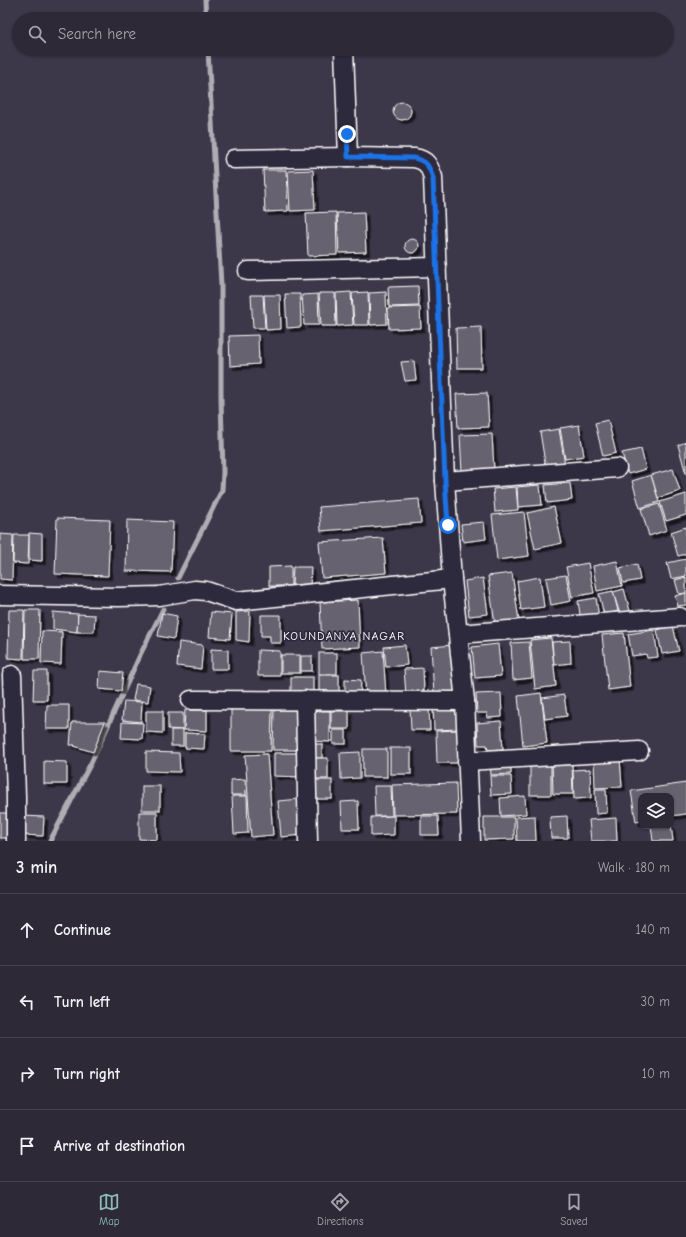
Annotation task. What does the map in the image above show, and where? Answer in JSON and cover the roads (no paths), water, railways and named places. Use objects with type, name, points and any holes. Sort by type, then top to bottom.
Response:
[{"type":"street","points":[[344,56],[348,157]]},
{"type":"street","points":[[234,159],[348,157],[414,158],[423,160],[428,165],[433,178],[445,481],[452,579],[465,701],[471,841]]},
{"type":"street","points":[[248,271],[437,267]]},
{"type":"street","points":[[445,481],[617,468]]},
{"type":"street","points":[[0,596],[159,596],[195,590],[206,591],[236,601],[452,579]]},
{"type":"street","points":[[458,634],[680,617]]},
{"type":"street","points":[[12,675],[16,841]]},
{"type":"street","points":[[191,700],[465,701]]},
{"type":"street","points":[[305,700],[308,841]]},
{"type":"street","points":[[468,760],[639,751]]},
{"type":"waterway","points":[[205,0],[206,12]]},
{"type":"waterway","points":[[178,578],[222,490],[221,285],[208,56]]},
{"type":"waterway","points":[[50,841],[92,761],[140,655],[163,609]]},
{"type":"district","name":"KOUNDANYA NAGAR","points":[[344,636]]}]
